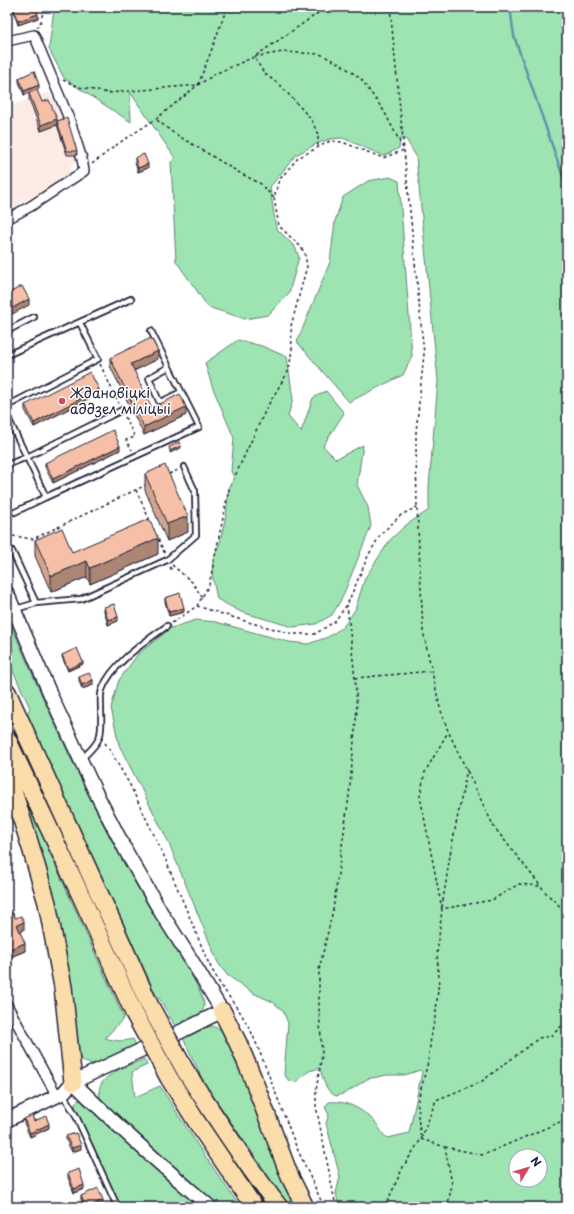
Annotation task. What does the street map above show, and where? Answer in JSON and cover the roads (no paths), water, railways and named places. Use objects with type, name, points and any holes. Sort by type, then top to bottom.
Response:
[{"type":"highway","points":[[7,692],[149,1004],[185,1070],[208,1107],[259,1181],[279,1207]]},
{"type":"highway","points":[[7,739],[134,1013],[169,1078],[254,1207]]},
{"type":"highway","points":[[7,772],[47,903],[63,987],[64,1091]]},
{"type":"highway","points":[[222,1011],[247,1063],[290,1177],[305,1207]]},
{"type":"street","points":[[7,41],[34,35],[70,121],[82,159],[84,171],[31,206],[7,219]]},
{"type":"street","points":[[7,593],[80,761],[95,791],[131,860],[162,914],[222,1011],[7,1120]]},
{"type":"street","points":[[7,1005],[64,1091],[171,1173],[210,1207]]},
{"type":"lane","points":[[7,355],[131,299]]},
{"type":"lane","points":[[7,331],[34,317]]},
{"type":"lane","points":[[7,406],[98,359],[80,322]]},
{"type":"lane","points":[[15,512],[199,427],[151,331]]},
{"type":"lane","points":[[169,367],[149,378],[156,394],[161,402],[181,392]]},
{"type":"lane","points":[[7,465],[27,457],[122,410]]},
{"type":"lane","points":[[7,416],[46,497]]},
{"type":"lane","points":[[14,610],[36,603],[81,599],[167,560],[196,534],[195,491],[184,467]]},
{"type":"lane","points":[[12,551],[36,603]]},
{"type":"lane","points":[[80,761],[100,737],[101,692],[106,681],[123,660],[167,626]]},
{"type":"lane","points":[[64,1091],[116,1206]]},
{"type":"waterway","points":[[510,7],[514,36],[567,188]]},
{"type":"place","name":"Ждановіцкі аддзел міліцыі","points":[[62,401]]}]
